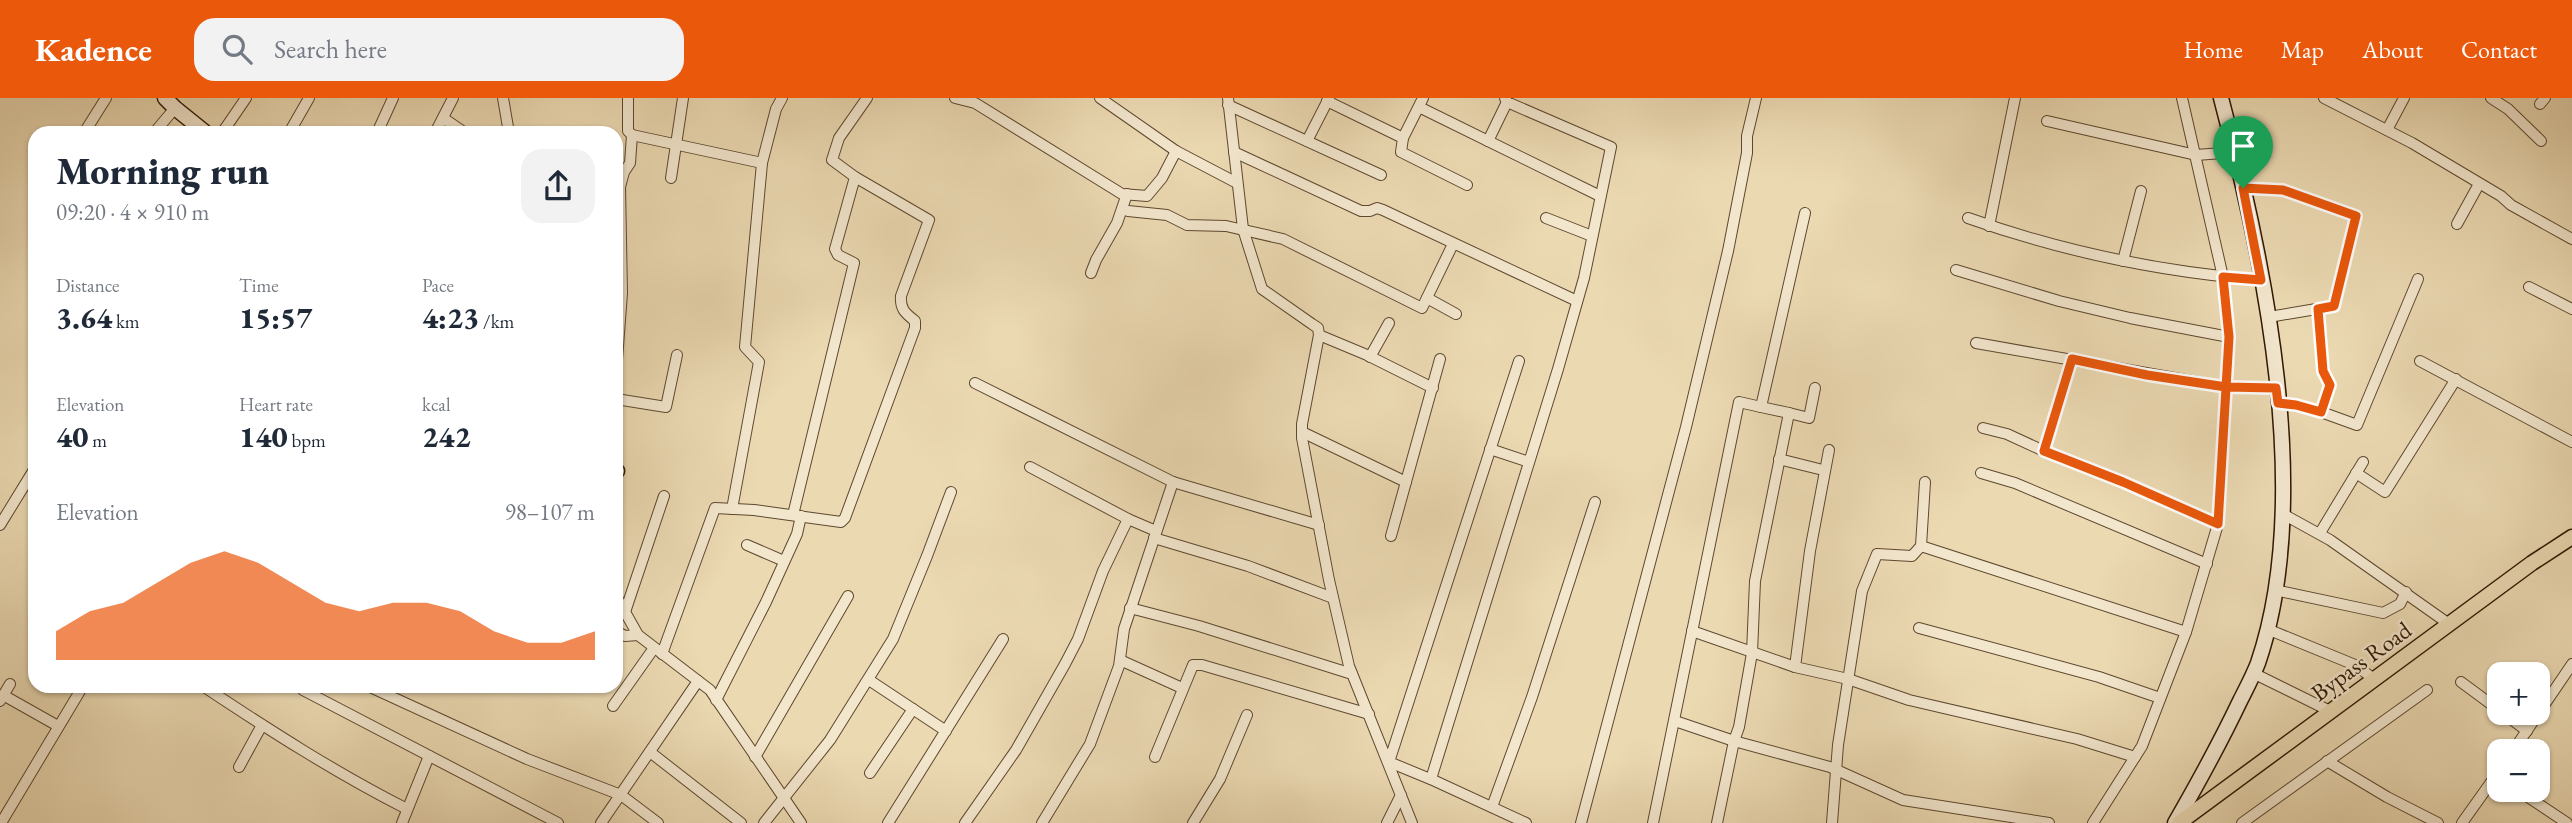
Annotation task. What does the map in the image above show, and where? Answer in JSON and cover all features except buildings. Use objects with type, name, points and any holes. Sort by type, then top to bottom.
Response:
[{"type":"main road","name":"Bypass Road","points":[[2177,823],[2532,563],[2572,537]]},
{"type":"street","points":[[88,126],[106,98]]},
{"type":"street","points":[[227,126],[246,98]]},
{"type":"street","points":[[293,126],[309,98]]},
{"type":"street","points":[[380,126],[393,98]]},
{"type":"street","points":[[439,126],[453,98]]},
{"type":"street","points":[[503,98],[508,126]]},
{"type":"street","points":[[628,98],[628,131],[632,135],[762,163]]},
{"type":"street","points":[[671,178],[683,98]]},
{"type":"street","points":[[732,509],[759,362],[745,346],[762,163],[776,109],[782,98]]},
{"type":"street","points":[[613,706],[658,651],[715,508],[841,522],[845,518],[915,328],[915,321],[900,305],[901,296],[929,220],[834,164],[832,155],[839,138],[867,98]]},
{"type":"street","points":[[954,98],[975,103],[1122,194],[1147,196],[1162,178],[1176,151]]},
{"type":"street","points":[[1100,98],[1176,151],[1237,183]]},
{"type":"street","points":[[1581,823],[1686,427],[1728,251],[1756,98]]},
{"type":"street","points":[[1989,226],[2015,98]]},
{"type":"street","points":[[2093,823],[2135,757],[2160,698],[2186,632],[2218,524],[2229,337],[2223,277],[2182,98]]},
{"type":"street","points":[[2177,823],[2215,755],[2253,673],[2267,628],[2280,554],[2283,461],[2269,317],[2243,188],[2221,98]]},
{"type":"street","points":[[2324,98],[2387,130],[2572,239]]},
{"type":"street","points":[[2387,130],[2404,98]]},
{"type":"street","points":[[2491,98],[2508,109],[2541,141]]},
{"type":"street","points":[[1307,141],[1328,100],[1403,138]]},
{"type":"street","points":[[1431,779],[1577,301],[1611,147],[1506,100],[1488,141]]},
{"type":"street","points":[[1228,101],[1381,175]]},
{"type":"street","points":[[1228,101],[1243,229],[1262,289],[1318,328],[1302,432],[1319,525],[1333,598],[1352,674],[1412,823]]},
{"type":"street","points":[[1467,185],[1401,152],[1403,138],[1421,102],[1488,141],[1600,197]]},
{"type":"street","points":[[158,126],[170,103],[198,126]]},
{"type":"street","points":[[443,118],[455,126]]},
{"type":"street","points":[[2048,121],[2196,155],[2235,152]]},
{"type":"street","points":[[623,176],[630,163],[632,135]]},
{"type":"street","points":[[1234,152],[1361,211],[1377,208],[1383,210],[1577,301]]},
{"type":"street","points":[[716,700],[797,534],[797,516],[854,263],[838,255],[835,249],[855,177]]},
{"type":"street","points":[[2457,224],[2479,184]]},
{"type":"street","points":[[2243,188],[2283,190],[2356,216],[2334,306],[2269,317]]},
{"type":"street","points":[[2123,261],[2141,191]]},
{"type":"street","points":[[1091,273],[1117,223],[1127,194]]},
{"type":"street","points":[[1128,211],[1167,215],[1187,225],[1243,229],[1283,239],[1422,308],[1453,244]]},
{"type":"street","points":[[1761,407],[1805,213]]},
{"type":"street","points":[[1546,218],[1592,236]]},
{"type":"street","points":[[1968,218],[2123,261],[2223,277],[2261,280]]},
{"type":"street","points":[[1956,270],[2071,304],[2229,337]]},
{"type":"street","points":[[2278,403],[2296,405],[2357,425],[2418,279]]},
{"type":"street","points":[[2529,287],[2572,309]]},
{"type":"street","points":[[1427,298],[1457,314]]},
{"type":"street","points":[[2318,309],[2323,371],[2330,385],[2321,412]]},
{"type":"street","points":[[1370,357],[1390,323]]},
{"type":"street","points":[[1319,335],[1433,388]]},
{"type":"street","points":[[1976,344],[2226,387],[2276,388]]},
{"type":"street","points":[[623,400],[666,407],[677,355]]},
{"type":"street","points":[[1391,536],[1440,359]]},
{"type":"street","points":[[2044,451],[2072,359]]},
{"type":"street","points":[[1389,762],[1519,361]]},
{"type":"street","points":[[2420,361],[2572,442]]},
{"type":"street","points":[[2356,473],[2385,492],[2456,379]]},
{"type":"street","points":[[975,383],[1173,482],[1319,525]]},
{"type":"street","points":[[1653,823],[1739,402],[1809,418],[1815,388]]},
{"type":"street","points":[[1717,823],[1739,727],[1752,653],[1755,581],[1789,413]]},
{"type":"street","points":[[1983,428],[2007,435],[2123,482],[2218,524]]},
{"type":"street","points":[[1302,432],[1406,482]]},
{"type":"street","points":[[1490,449],[1529,462]]},
{"type":"street","points":[[1795,667],[1810,551],[1829,450]]},
{"type":"street","points":[[1779,459],[1819,469]]},
{"type":"street","points":[[2319,533],[2363,462]]},
{"type":"street","points":[[1030,467],[1155,534],[1333,598]]},
{"type":"street","points":[[1981,472],[2027,488],[2207,564]]},
{"type":"street","points":[[0,525],[28,479]]},
{"type":"street","points":[[1042,823],[1090,744],[1120,660],[1130,608],[1173,482]]},
{"type":"street","points":[[1832,823],[1835,770],[1862,590],[1877,554],[1912,556],[1921,546],[1924,482]]},
{"type":"street","points":[[764,823],[830,740],[893,639],[951,492]]},
{"type":"street","points":[[625,612],[664,496]]},
{"type":"street","points":[[1492,807],[1532,697],[1595,502]]},
{"type":"street","points":[[2281,513],[2319,533],[2449,624]]},
{"type":"street","points":[[965,823],[1016,750],[1065,664],[1078,639],[1103,571],[1128,519]]},
{"type":"street","points":[[747,545],[785,561]]},
{"type":"street","points":[[1921,546],[2186,632]]},
{"type":"street","points":[[2275,590],[2383,613],[2400,604],[2406,592]]},
{"type":"street","points":[[755,757],[848,596]]},
{"type":"street","points":[[623,608],[638,635],[710,690],[801,823]]},
{"type":"street","points":[[1130,608],[1199,626],[1352,674]]},
{"type":"street","points":[[1919,628],[2099,677],[2160,698]]},
{"type":"street","points":[[2267,628],[2356,665],[2374,679]]},
{"type":"street","points":[[1692,631],[1795,667],[1847,679],[1909,700],[2077,739],[2135,757]]},
{"type":"street","points":[[623,635],[638,635]]},
{"type":"street","points":[[888,823],[1003,639]]},
{"type":"street","points":[[1120,660],[1182,688]]},
{"type":"street","points":[[2521,739],[2572,664]]},
{"type":"street","points":[[1155,757],[1193,665],[1202,665],[1368,714]]},
{"type":"street","points":[[2253,673],[2330,711]]},
{"type":"street","points":[[869,680],[947,731]]},
{"type":"street","points":[[601,823],[698,681]]},
{"type":"street","points":[[2461,682],[2487,701]]},
{"type":"street","points":[[10,684],[2,698],[58,726]]},
{"type":"street","points":[[2242,823],[2427,690]]},
{"type":"street","points":[[1,823],[79,693]]},
{"type":"street","points":[[214,693],[370,791],[407,809]]},
{"type":"street","points":[[309,693],[558,823]]},
{"type":"street","points":[[384,693],[527,759],[621,795],[657,823]]},
{"type":"street","points":[[870,773],[913,709]]},
{"type":"street","points":[[1193,823],[1220,779],[1247,715]]},
{"type":"street","points":[[1675,721],[1835,770],[1903,800],[2049,823]]},
{"type":"street","points":[[239,767],[262,725]]},
{"type":"street","points":[[2519,725],[2527,731]]},
{"type":"street","points":[[650,752],[741,823]]},
{"type":"street","points":[[402,823],[429,756]]},
{"type":"street","points":[[2327,761],[2387,797],[2438,823]]},
{"type":"street","points":[[1389,762],[1526,823]]},
{"type":"street","points":[[2468,821],[2487,792]]},
{"type":"street","points":[[1387,823],[1401,795]]},
{"type":"street","points":[[2536,802],[2567,823]]},
{"type":"route","points":[[2243,188],[2261,280],[2223,277],[2229,337],[2226,387],[2224,444],[2218,524],[2044,451],[2072,359],[2147,375],[2226,387],[2276,388],[2278,403],[2321,412],[2330,385],[2323,371],[2318,309],[2334,306],[2356,216],[2283,190],[2243,188]]}]
